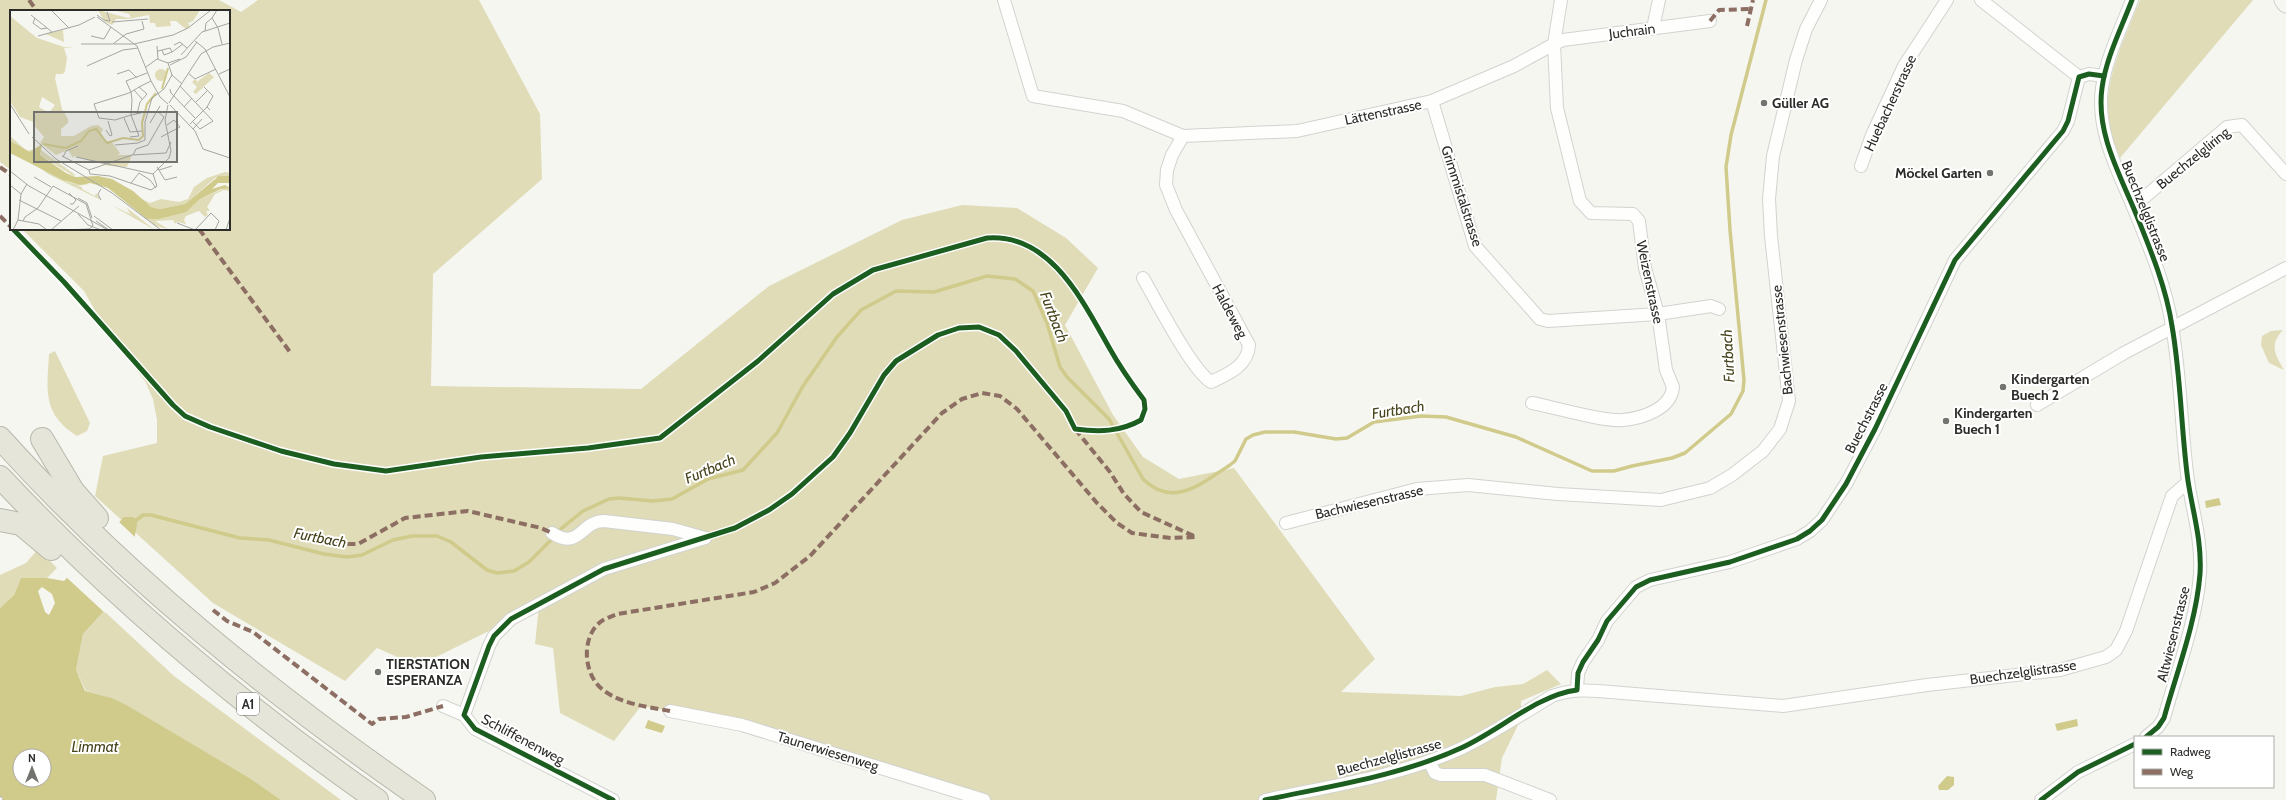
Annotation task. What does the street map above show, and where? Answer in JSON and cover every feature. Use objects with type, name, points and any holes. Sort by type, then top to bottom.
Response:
[{"type":"highway","name":"A1","points":[[0,438],[98,529],[124,563],[173,607],[304,714],[424,800]]},
{"type":"highway","points":[[42,439],[98,529]]},
{"type":"highway","points":[[0,477],[55,543]]},
{"type":"highway","points":[[0,520],[21,524],[55,543]]},
{"type":"highway","name":"A1","points":[[55,543],[94,571],[138,612],[249,705],[377,800]]},
{"type":"main road","points":[[2283,0],[2286,4]]},
{"type":"street","name":"Lättenstrasse","points":[[1004,0],[1034,96],[1107,106],[1158,124],[1183,136],[1297,131],[1432,101],[1514,66],[1554,44]]},
{"type":"street","points":[[1554,44],[1561,0]]},
{"type":"street","points":[[1653,28],[1659,0]]},
{"type":"street","name":"Bachwiesenstrasse","points":[[1286,523],[1417,489],[1468,485],[1558,494],[1661,500],[1710,488],[1732,475],[1763,451],[1775,439],[1780,429],[1789,401],[1771,236],[1769,199],[1773,156],[1796,60],[1806,29],[1821,0]]},
{"type":"street","name":"Huebacherstrasse","points":[[1861,166],[1872,135],[1904,66],[1947,0]]},
{"type":"street","points":[[1981,0],[2079,77],[2089,74],[2104,76]]},
{"type":"street","name":"Buechzelglistrasse","points":[[1265,800],[1385,773],[1429,761],[1489,734],[1552,696],[1577,690],[1783,706],[1927,685],[2060,670],[2106,657],[2116,650],[2126,631],[2172,496],[2188,482],[2172,326],[2149,248],[2106,140],[2101,100],[2104,76],[2132,0]]},
{"type":"street","name":"Juchrain","points":[[1554,44],[1563,40],[1710,21]]},
{"type":"street","name":"Weizenstrasse","points":[[1532,402],[1595,417],[1623,420],[1655,412],[1669,400],[1673,387],[1666,370],[1658,314],[1645,268],[1639,221],[1633,214],[1591,213],[1580,201],[1557,108],[1554,44]]},
{"type":"street","name":"Buechstrasse","points":[[1577,690],[1578,673],[1583,662],[1598,640],[1607,621],[1636,587],[1650,580],[1730,562],[1797,539],[1810,531],[1822,520],[1846,484],[1875,429],[1955,260],[2063,131],[2068,121],[2079,77]]},
{"type":"street","name":"Grimmistalstrasse","points":[[1432,101],[1475,246],[1540,319],[1548,321],[1658,314]]},
{"type":"street","name":"Buechzelgliring","points":[[2133,207],[2227,127],[2242,125],[2286,174]]},
{"type":"street","name":"Haldeweg","points":[[1143,278],[1188,354],[1206,378],[1211,382],[1225,376],[1243,363],[1248,353],[1249,346],[1176,210],[1166,185],[1167,170],[1172,155],[1183,136]]},
{"type":"street","points":[[2037,405],[2172,326],[2188,320],[2286,268]]},
{"type":"street","points":[[1658,314],[1711,306],[1719,309]]},
{"type":"street","name":"Altwiesenstrasse","points":[[2147,736],[2158,727],[2164,718],[2197,597],[2200,572],[2199,539],[2188,482]]},
{"type":"street","name":"Schliffenenweg","points":[[464,715],[489,646],[494,636],[511,619],[539,606],[604,569],[705,538],[673,529],[598,521],[582,534],[569,539],[556,536]]},
{"type":"street","name":"Schliffenenweg","points":[[443,706],[464,715],[475,729],[613,800]]},
{"type":"street","name":"Taunerwiesenweg","points":[[670,711],[742,725],[984,800]]},
{"type":"street","points":[[2041,800],[2078,772],[2134,744]]},
{"type":"street","points":[[1429,761],[1435,773],[1441,775],[1484,775],[1550,800]]},
{"type":"shaded area","points":[[0,0],[219,0],[241,12],[258,0],[479,0],[540,114],[542,179],[433,274],[431,386],[641,389],[769,286],[902,220],[962,205],[1017,208],[1066,238],[1098,268],[1065,325],[1113,415],[1143,457],[1179,479],[1234,468],[1375,659],[1341,692],[1461,696],[1495,687],[1523,684],[1547,670],[1561,684],[1521,701],[1521,719],[1502,758],[1496,800],[985,800],[670,711],[641,706],[614,741],[560,713],[553,648],[535,644],[539,606],[418,666],[377,648],[345,681],[213,603],[95,496],[103,456],[157,443],[157,420],[153,399],[145,381],[110,337],[84,291],[23,230],[230,230],[230,10],[10,10],[10,169],[0,162]]},
{"type":"shaded area","points":[[2140,0],[2253,0],[2120,158],[2110,129],[2108,97],[2115,63]]},
{"type":"shaded area","points":[[2283,330],[2276,340],[2275,350],[2284,370],[2269,363],[2261,345],[2262,336],[2271,331]]},
{"type":"shaded area","points":[[55,351],[90,423],[87,431],[77,436],[66,428],[58,419],[52,410],[49,400],[49,354]]},
{"type":"shaded area","points":[[38,549],[57,568],[47,578],[21,578],[14,595],[0,608],[0,575],[26,563]]},
{"type":"shaded area","points":[[104,611],[174,676],[341,800],[281,800],[251,779],[112,698],[86,691],[76,670],[83,634]]},
{"type":"water","points":[[2219,498],[2221,505],[2206,508],[2205,501]]},
{"type":"water","name":"Limmat","points":[[124,517],[133,517],[136,519],[137,525],[128,570],[104,611],[83,634],[76,670],[85,691],[112,698],[128,706],[251,779],[281,800],[0,800],[0,608],[14,595],[21,578],[47,578],[64,581]],"holes":[[[42,587],[52,594],[55,603],[49,615],[45,612],[38,591]]]},
{"type":"water","points":[[2077,719],[2078,726],[2057,731],[2055,724]]},
{"type":"water","points":[[648,720],[665,726],[662,733],[645,728]]},
{"type":"water","points":[[1947,776],[1954,777],[1954,785],[1948,790],[1939,790],[1938,786]]},
{"type":"pier","points":[[117,520],[136,538],[130,570],[105,613],[65,576]]},
{"type":"waterway","name":"Furtbach","points":[[557,532],[583,511],[609,499],[619,498],[653,501],[672,499],[708,479],[743,470],[777,433],[803,386],[837,337],[861,310],[896,291],[934,292],[987,276],[1015,279],[1033,291],[1047,323],[1060,367],[1067,377],[1109,419],[1143,479],[1154,488],[1165,492],[1187,490],[1209,479],[1235,461],[1246,439],[1253,435],[1265,432],[1294,432],[1336,439],[1347,438],[1374,422],[1421,416],[1446,417],[1516,437],[1592,471],[1614,471],[1672,458],[1685,453],[1731,414],[1743,391],[1744,380],[1730,230],[1726,167],[1731,135],[1766,0]]},
{"type":"waterway","name":"Furtbach","points":[[134,522],[143,515],[151,515],[240,538],[269,540],[324,554],[347,557],[362,555],[393,540],[412,536],[437,536],[451,542],[487,570],[497,573],[514,571],[529,562],[554,537]]},
{"type":"marked path","points":[[29,0],[36,10]]},
{"type":"marked path","points":[[1747,26],[1753,0]]},
{"type":"marked path","points":[[1710,21],[1719,10],[1751,9]]},
{"type":"marked path","points":[[0,167],[10,174]]},
{"type":"marked path","points":[[0,216],[10,226]]},
{"type":"marked path","points":[[200,230],[290,352]]},
{"type":"marked path","points":[[670,711],[626,702],[610,695],[597,684],[589,667],[587,648],[589,639],[598,624],[604,619],[617,614],[754,592],[775,583],[810,556],[942,413],[962,399],[982,393],[1000,396],[1017,409],[1097,503],[1117,523],[1132,533],[1171,538],[1196,537],[1141,512],[1124,494],[1110,472],[1075,429]]},
{"type":"marked path","points":[[312,538],[344,544],[358,544],[405,518],[468,511],[541,528],[552,533]]},
{"type":"marked path","points":[[213,610],[227,621],[253,632],[372,724],[379,719],[406,717],[443,706]]},
{"type":"cycle path","points":[[2132,0],[2114,44],[2104,77],[2101,104],[2102,120],[2105,135],[2115,165],[2151,252],[2166,296],[2175,345],[2188,481],[2200,550],[2198,592],[2195,611],[2185,647],[2164,718],[2158,727],[2147,736]]},
{"type":"cycle path","points":[[1265,800],[1389,773],[1438,758],[1461,748],[1533,706],[1562,693],[1577,690],[1578,673],[1583,662],[1598,640],[1607,621],[1636,587],[1650,580],[1730,562],[1797,539],[1810,531],[1822,520],[1846,484],[1875,429],[1955,260],[2063,131],[2068,121],[2079,77],[2089,74],[2104,76]]},
{"type":"cycle path","points":[[14,230],[64,282],[173,405],[185,416],[210,427],[281,451],[334,464],[386,471],[481,457],[588,448],[660,438],[758,361],[833,294],[873,270],[987,238],[1010,239],[1029,247],[1047,259],[1062,274],[1076,292],[1118,362],[1144,400],[1145,409],[1141,420],[1117,429],[1101,431],[1075,429],[1066,411],[1016,351],[999,335],[979,327],[959,328],[938,335],[896,361],[884,375],[850,433],[833,457],[792,494],[769,510],[735,528],[604,569],[511,619],[494,636],[464,715],[475,729],[613,800]]},
{"type":"cycle path","points":[[2041,800],[2078,772],[2134,744]]},
{"type":"place","name":"Güller AG","points":[[1764,103]]},
{"type":"place","name":"Möckel Garten","points":[[1990,173]]},
{"type":"place","name":"Kindergarten Buech 2","points":[[2003,387]]},
{"type":"place","name":"Kindergarten Buech 1","points":[[1946,421]]},
{"type":"place","name":"TIERSTATION ESPERANZA","points":[[378,672]]}]
